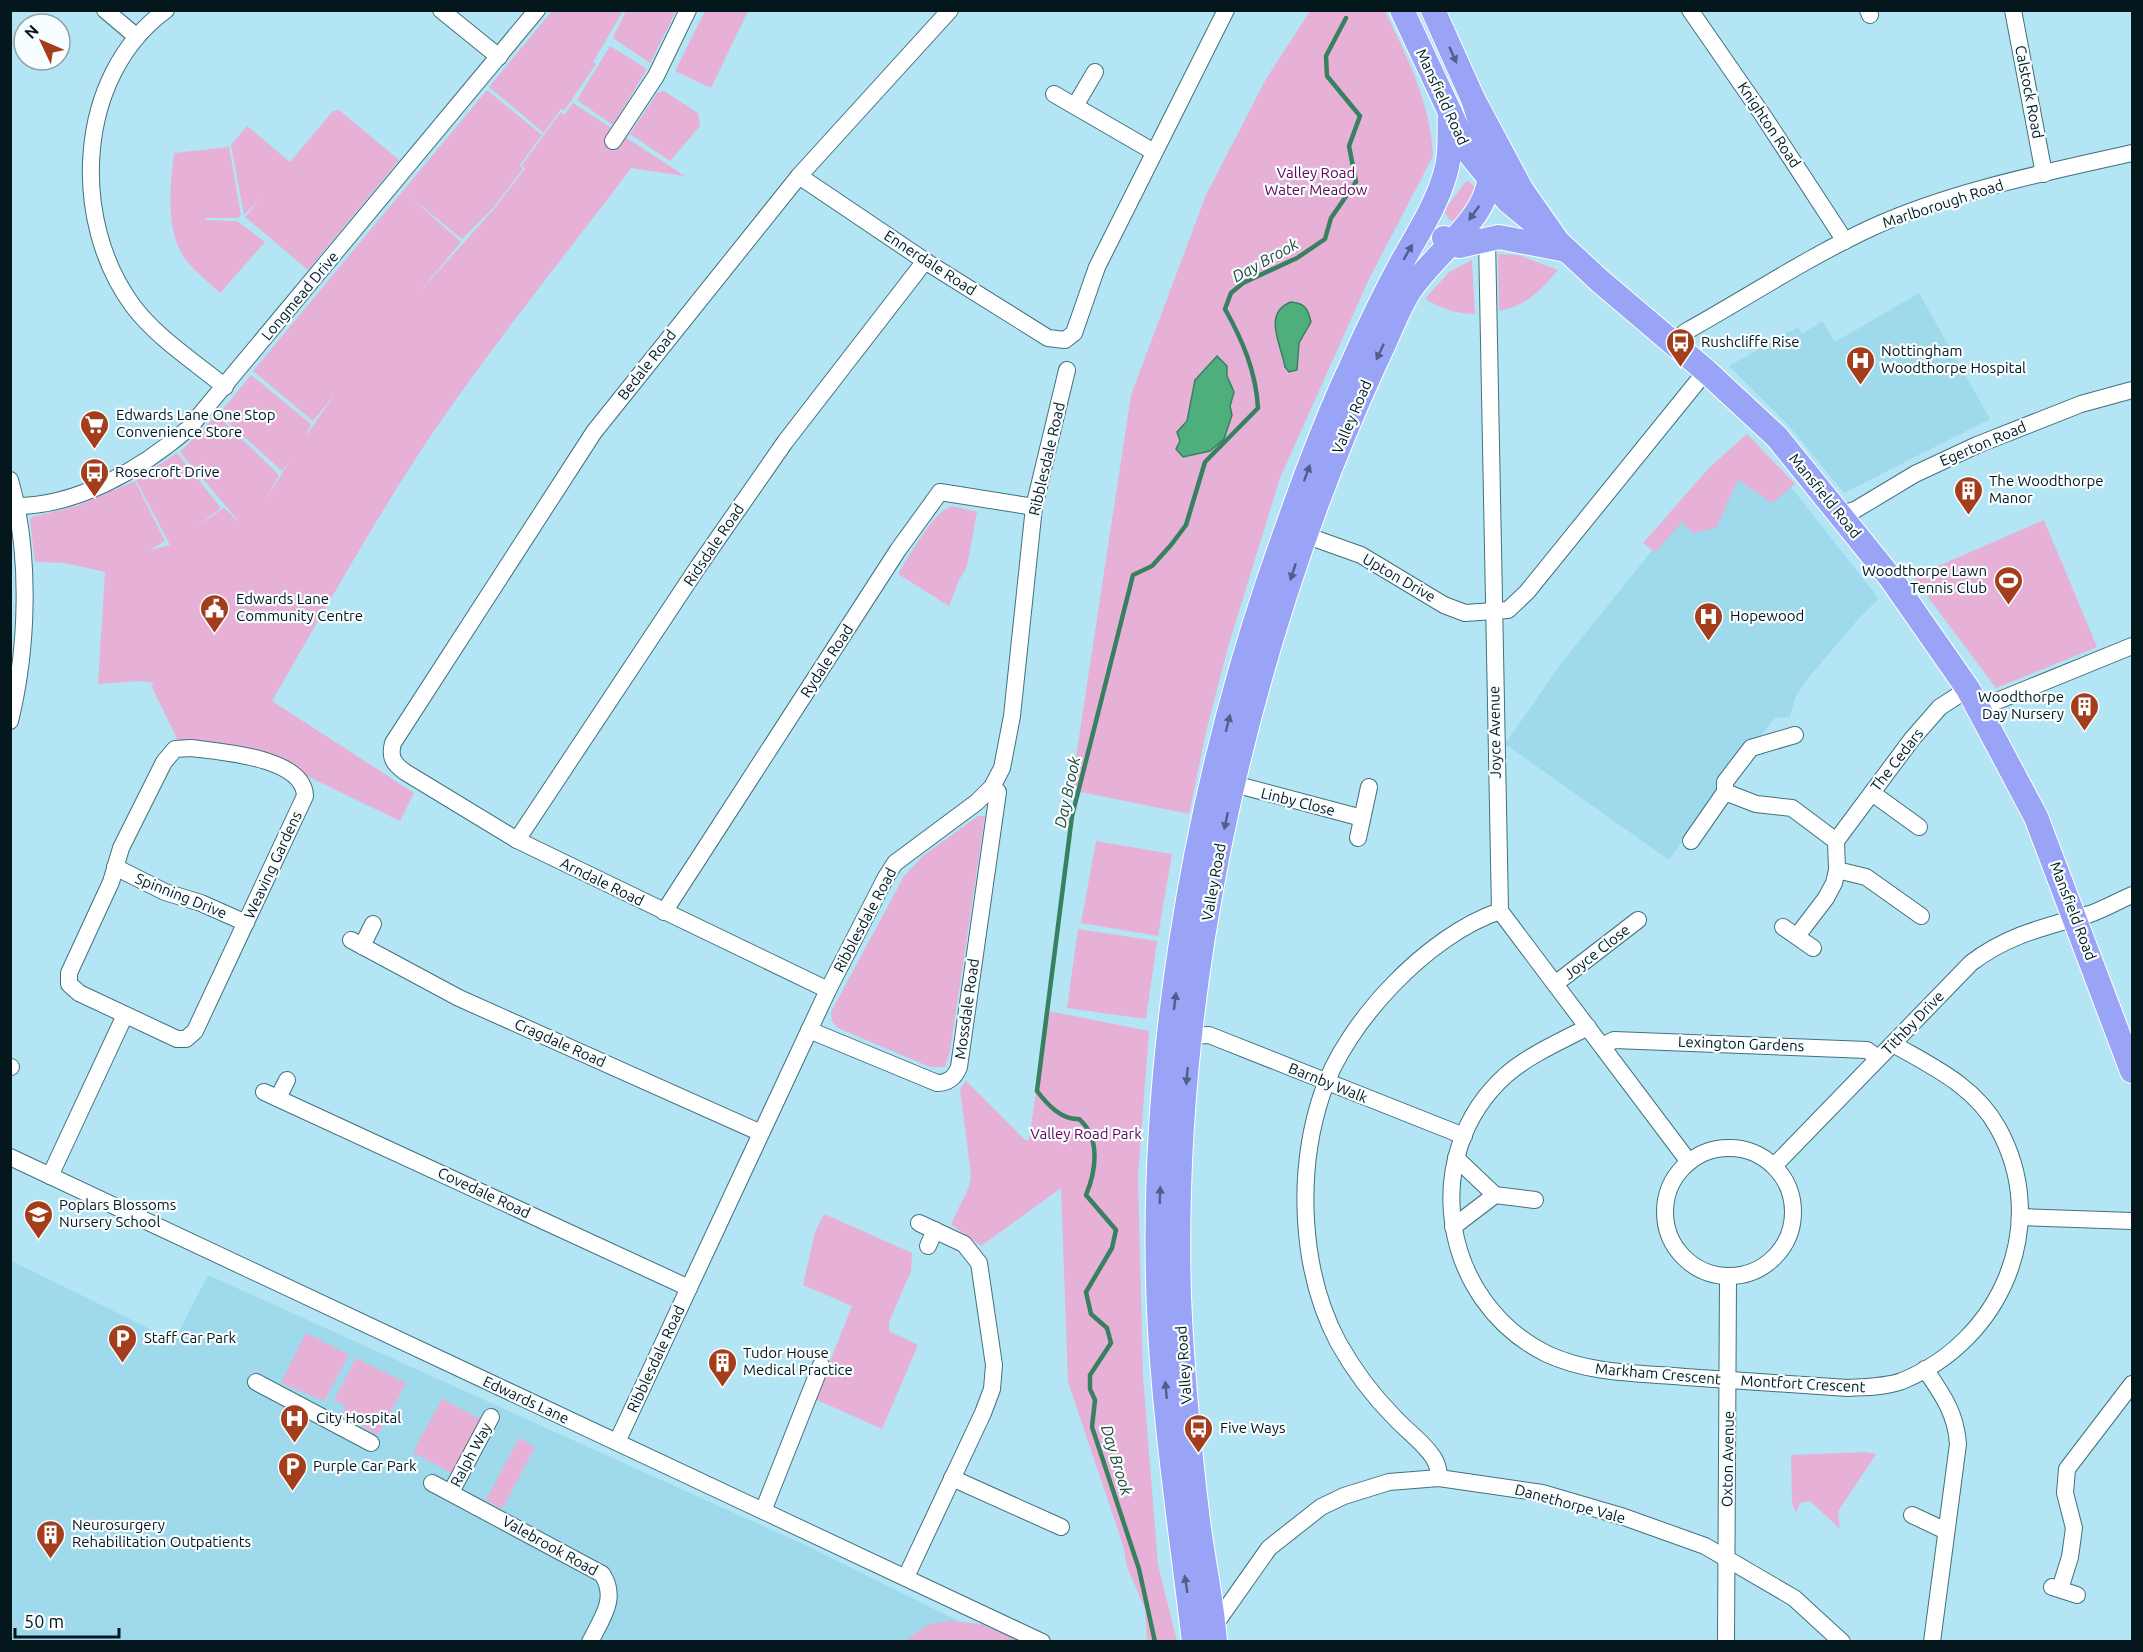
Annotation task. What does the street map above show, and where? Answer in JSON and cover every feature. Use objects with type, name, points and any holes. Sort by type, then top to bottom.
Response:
[{"type":"highway","name":"Mansfield Road","points":[[1402,10],[1450,112],[1461,141],[1492,170]]},
{"type":"highway","name":"Mansfield Road","points":[[1433,10],[1473,99],[1492,170],[1508,201],[1706,370],[1777,437],[1841,514],[1906,599],[1974,698],[2036,817],[2133,1071]]},
{"type":"highway","name":"Valley Road","points":[[1296,531],[1352,364],[1386,291],[1428,218],[1448,164],[1450,112]]},
{"type":"highway","name":"Valley Road","points":[[1214,1634],[1193,1476],[1179,1297],[1181,1170],[1191,1035],[1214,878],[1224,782],[1248,649],[1296,531],[1405,299],[1425,271],[1474,214],[1486,196],[1492,170],[1464,175],[1428,218]]},
{"type":"highway","points":[[1428,218],[1449,243],[1459,246],[1487,238],[1513,238],[1562,246]]},
{"type":"highway","name":"Valley Road","points":[[1194,1641],[1183,1563],[1165,1387],[1158,1249],[1169,1047],[1184,936],[1224,782]]},
{"type":"street","points":[[105,10],[137,37]]},
{"type":"street","points":[[166,10],[137,37],[113,75],[99,115],[89,160],[94,215],[102,248],[134,307],[160,333],[225,387]]},
{"type":"street","points":[[441,10],[499,57]]},
{"type":"street","name":"Longmead Drive","points":[[14,507],[71,496],[126,473],[189,428],[537,10]]},
{"type":"street","points":[[613,141],[656,76],[688,10]]},
{"type":"street","name":"Bedale Road","points":[[390,754],[393,743],[594,432],[799,176],[950,10]]},
{"type":"street","points":[[1054,94],[1154,152],[1226,10]]},
{"type":"street","name":"Knighton Road","points":[[1690,10],[1764,117],[1845,241]]},
{"type":"street","name":"Calstock Road","points":[[2013,10],[2044,174]]},
{"type":"street","points":[[1075,106],[1095,72]]},
{"type":"street","name":"Ennerdale Road","points":[[799,176],[925,261],[1048,338],[1065,340],[1074,333],[1097,267],[1154,152]]},
{"type":"street","name":"Marlborough Road","points":[[1676,345],[1685,332],[1845,241],[1901,216],[2044,174],[2133,153]]},
{"type":"street","name":"Joyce Avenue","points":[[1487,238],[1500,911]]},
{"type":"street","name":"Ridsdale Road","points":[[518,840],[778,451],[925,261]]},
{"type":"street","name":"Ribblesdale Road","points":[[617,1442],[828,990],[895,863],[977,802],[992,787],[1002,768],[1012,716],[1034,507],[1067,370]]},
{"type":"street","points":[[1493,613],[1508,610],[1527,592],[1706,370]]},
{"type":"street","name":"Egerton Road","points":[[1841,514],[1855,510],[1915,474],[1977,445],[2081,404],[2133,390]]},
{"type":"street","points":[[10,480],[23,583],[21,666],[10,721]]},
{"type":"street","name":"Rydale Road","points":[[664,912],[886,570],[940,492],[1034,507]]},
{"type":"street","name":"Upton Drive","points":[[1296,531],[1361,555],[1444,605],[1465,613],[1493,613]]},
{"type":"street","name":"The Cedars","points":[[1836,841],[1912,739],[1935,714],[1974,698],[2133,646]]},
{"type":"street","points":[[1691,841],[1725,792],[1725,782],[1751,748],[1794,735]]},
{"type":"street","name":"Weaving Gardens","points":[[191,748],[263,758],[297,777],[305,788],[305,796],[246,923],[195,1031],[186,1039],[177,1039],[79,993],[69,984],[69,973],[111,882],[121,848],[164,762],[175,750],[191,748]]},
{"type":"street","name":"Arndale Road","points":[[390,754],[395,764],[405,772],[518,840],[828,990]]},
{"type":"street","name":"Linby Close","points":[[1224,782],[1362,818]]},
{"type":"street","name":"Mossdale Road","points":[[809,1030],[937,1083],[945,1083],[956,1074],[959,1067],[998,792],[992,787]]},
{"type":"street","points":[[1358,838],[1369,787]]},
{"type":"street","points":[[1725,792],[1756,804],[1792,808],[1836,841],[1837,870],[1826,898],[1790,932],[1813,948]]},
{"type":"street","points":[[1872,793],[1919,827]]},
{"type":"street","name":"Spinning Drive","points":[[115,867],[165,892],[201,903],[246,923]]},
{"type":"street","points":[[1837,870],[1866,877],[1922,916]]},
{"type":"street","name":"Tithby Drive","points":[[1774,1166],[1971,963],[1990,948],[2006,940],[2090,913],[2133,895]]},
{"type":"street","points":[[1439,1478],[1434,1458],[1394,1418],[1351,1366],[1322,1305],[1308,1242],[1306,1173],[1322,1093],[1362,1021],[1395,982],[1447,937],[1500,911],[1508,925],[1689,1161]]},
{"type":"street","name":"Joyce Close","points":[[1555,984],[1638,920]]},
{"type":"street","name":"Cragdale Road","points":[[373,924],[356,943],[459,998],[761,1133]]},
{"type":"street","points":[[50,1176],[126,1015]]},
{"type":"street","name":"Markham Crescent","points":[[1588,1027],[1530,1059],[1506,1076],[1479,1108],[1464,1136],[1456,1158],[1449,1193],[1458,1252],[1470,1279],[1486,1303],[1515,1332],[1547,1354],[1606,1371],[1729,1380]]},
{"type":"street","name":"Barnby Walk","points":[[1191,1035],[1209,1035],[1464,1136]]},
{"type":"street","name":"Lexington Gardens","points":[[1602,1046],[1614,1040],[1759,1044],[1867,1050],[1878,1058]]},
{"type":"street","name":"Montfort Crescent","points":[[1729,1380],[1848,1388],[1874,1387],[1900,1381],[1925,1369],[1973,1334],[2003,1291],[2021,1217],[2014,1170],[1998,1129],[1978,1100],[1955,1080],[1893,1044]]},
{"type":"street","name":"Covedale Road","points":[[287,1080],[271,1095],[689,1288]]},
{"type":"street","points":[[1732,1148],[1754,1153],[1774,1166],[1786,1181],[1792,1199],[1793,1218],[1789,1237],[1779,1254],[1764,1266],[1747,1274],[1728,1277],[1712,1275],[1684,1259],[1674,1247],[1667,1230],[1665,1211],[1668,1192],[1676,1175],[1689,1161],[1717,1149],[1732,1148]]},
{"type":"street","name":"Edwards Lane","points":[[10,1157],[1042,1641]]},
{"type":"street","points":[[1456,1158],[1495,1195],[1535,1200]]},
{"type":"street","points":[[1453,1227],[1495,1195]]},
{"type":"street","points":[[2021,1217],[2133,1221]]},
{"type":"street","points":[[906,1578],[992,1389],[994,1365],[979,1263],[964,1244],[920,1222]]},
{"type":"street","points":[[928,1246],[935,1230]]},
{"type":"street","name":"Oxton Avenue","points":[[1726,1641],[1728,1277]]},
{"type":"street","points":[[763,1511],[821,1365]]},
{"type":"street","points":[[1925,1369],[1950,1406],[1957,1424],[1958,1444],[1932,1641]]},
{"type":"street","points":[[256,1382],[330,1413],[371,1443]]},
{"type":"street","points":[[2077,1595],[2056,1588],[2070,1557],[2074,1528],[2064,1483],[2067,1469],[2133,1384]]},
{"type":"street","name":"Ralph Way","points":[[451,1492],[491,1417]]},
{"type":"street","points":[[952,1478],[1051,1528]]},
{"type":"street","name":"Danethorpe Vale","points":[[1214,1634],[1269,1548],[1321,1507],[1344,1496],[1389,1482],[1439,1478],[1542,1493],[1634,1521],[1705,1546],[1794,1598],[1842,1641]]},
{"type":"street","name":"Valebrook Road","points":[[432,1483],[602,1574],[609,1584],[611,1594],[590,1641]]},
{"type":"street","points":[[1912,1515],[1946,1531]]},
{"type":"shaded area","name":"Nottingham Woodthorpe Hospital","points":[[1919,293],[1990,419],[1844,493],[1790,427],[1729,366],[1798,327],[1802,334],[1822,321],[1835,342]]},
{"type":"shaded area","points":[[1291,302],[1305,308],[1311,322],[1299,343],[1297,370],[1289,372],[1285,367],[1277,339],[1275,321],[1282,307]]},
{"type":"shaded area","points":[[1217,356],[1227,366],[1227,376],[1234,392],[1230,406],[1232,415],[1224,439],[1210,451],[1183,457],[1176,449],[1180,441],[1177,432],[1187,421],[1195,380]]},
{"type":"shaded area","name":"Hopewood","points":[[1762,450],[1879,599],[1859,618],[1804,683],[1795,698],[1790,717],[1775,718],[1723,783],[1669,860],[1505,744],[1560,665],[1719,467]]},
{"type":"shaded area","name":"City Hospital","points":[[10,1260],[174,1341],[208,1275],[805,1545],[999,1641],[11,1641]]},
{"type":"green space","points":[[552,11],[623,11],[593,62],[596,64],[564,111],[561,109],[544,133],[489,87]]},
{"type":"green space","points":[[626,11],[676,11],[650,63],[613,38]]},
{"type":"green space","points":[[705,11],[748,11],[711,88],[675,71]]},
{"type":"green space","name":"Valley Road Water Meadow","points":[[1310,11],[1385,11],[1423,99],[1433,156],[1369,279],[1280,478],[1228,647],[1206,732],[1189,814],[1071,790],[1131,395],[1206,195],[1266,79]]},
{"type":"green space","points":[[610,46],[647,69],[613,125],[577,100]]},
{"type":"green space","points":[[487,90],[542,135],[520,165],[523,169],[493,208],[462,239],[408,195],[461,242],[417,295],[494,209],[525,169],[522,165],[561,112],[564,115],[573,103],[685,176],[631,168],[506,331],[434,431],[371,531],[272,701],[414,793],[400,821],[251,749],[179,743],[151,685],[155,683],[140,681],[98,684],[105,572],[65,563],[35,562],[30,521],[32,517],[77,506],[135,481],[165,541],[150,550],[170,545],[136,480],[177,453],[221,508],[195,528],[224,508],[241,524],[180,452],[217,415],[279,475],[266,499],[290,461],[282,471],[219,414],[251,375],[311,424],[305,437],[336,393],[313,421],[253,371]]},
{"type":"green space","points":[[664,91],[698,113],[700,126],[670,161],[630,134],[657,93]]},
{"type":"green space","points":[[339,110],[399,160],[308,270],[245,217],[261,198],[244,215],[231,145],[247,126],[290,162],[333,111]]},
{"type":"green space","points":[[229,147],[241,215],[238,218],[207,218],[204,220],[237,221],[265,242],[220,293],[198,273],[179,249],[172,223],[171,179],[174,153]]},
{"type":"green space","points":[[1467,180],[1479,191],[1460,216],[1453,221],[1445,213],[1446,208]]},
{"type":"green space","points":[[1498,254],[1518,255],[1558,270],[1525,301],[1499,311]]},
{"type":"green space","points":[[1472,260],[1475,314],[1449,310],[1425,299],[1449,272]]},
{"type":"green space","points":[[1747,434],[1795,484],[1772,503],[1738,480],[1716,528],[1693,533],[1682,522],[1655,552],[1643,543],[1709,468]]},
{"type":"green space","points":[[952,506],[977,512],[967,566],[949,606],[898,574],[930,525],[945,509]]},
{"type":"green space","name":"Woodthorpe Lawn Tennis Club","points":[[2044,520],[2097,647],[1996,688],[1913,577]]},
{"type":"green space","points":[[978,816],[985,816],[950,1051],[945,1067],[930,1067],[838,1028],[832,1021],[831,1012],[904,876],[923,856]]},
{"type":"green space","points":[[1096,841],[1172,854],[1158,936],[1081,923]]},
{"type":"green space","points":[[1078,929],[1157,941],[1146,1019],[1067,1008]]},
{"type":"green space","name":"Valley Road Park","points":[[1048,1011],[1149,1031],[1138,1176],[1143,1377],[1158,1565],[1177,1641],[1147,1641],[1145,1609],[1127,1567],[1123,1545],[1068,1382],[1061,1188],[981,1246],[951,1224],[969,1187],[971,1175],[960,1089],[966,1081],[1025,1140],[1029,1140]]},
{"type":"green space","points":[[824,1214],[912,1253],[911,1271],[889,1322],[889,1331],[918,1345],[882,1429],[815,1399],[852,1306],[803,1285],[815,1232]]},
{"type":"green space","points":[[306,1333],[349,1355],[324,1401],[281,1383]]},
{"type":"green space","points":[[356,1358],[406,1383],[378,1435],[343,1416],[344,1405],[334,1400]]},
{"type":"green space","points":[[442,1399],[482,1420],[453,1474],[413,1452]]},
{"type":"green space","points":[[519,1438],[535,1447],[502,1509],[486,1500]]},
{"type":"green space","points":[[1865,1452],[1876,1454],[1838,1511],[1840,1529],[1810,1501],[1800,1503],[1796,1513],[1792,1504],[1791,1455]]},
{"type":"green space","points":[[952,1621],[981,1624],[1023,1642],[903,1642],[929,1624]]},
{"type":"waterway","name":"Day Brook","points":[[1155,1642],[1139,1569],[1092,1427],[1095,1400],[1090,1389],[1090,1375],[1111,1343],[1107,1328],[1091,1314],[1086,1292],[1112,1248],[1116,1230],[1086,1195],[1094,1165],[1094,1145],[1086,1127],[1079,1119],[1060,1114],[1037,1091],[1072,816],[1133,575],[1152,566],[1186,525],[1205,462],[1258,408],[1255,382],[1248,357],[1225,309],[1231,293],[1243,283],[1297,258],[1325,239],[1331,218],[1356,182],[1349,146],[1360,116],[1327,76],[1326,56],[1346,18]]},
{"type":"place","name":"Rushcliffe Rise","points":[[1680,368]]},
{"type":"place","name":"Nottingham Woodthorpe Hospital","points":[[1860,386]]},
{"type":"place","name":"Edwards Lane One Stop Convenience Store","points":[[95,450]]},
{"type":"place","name":"Rosecroft Drive","points":[[94,498]]},
{"type":"place","name":"The Woodthorpe Manor","points":[[1968,516]]},
{"type":"place","name":"Woodthorpe Lawn Tennis Club","points":[[2008,606]]},
{"type":"place","name":"Edwards Lane Community Centre","points":[[215,634]]},
{"type":"place","name":"Hopewood","points":[[1709,642]]},
{"type":"place","name":"Woodthorpe Day Nursery","points":[[2085,732]]},
{"type":"place","name":"Poplars Blossoms Nursery School","points":[[38,1240]]},
{"type":"place","name":"Staff Car Park","points":[[123,1364]]},
{"type":"place","name":"Tudor House Medical Practice","points":[[722,1388]]},
{"type":"place","name":"City Hospital","points":[[295,1444]]},
{"type":"place","name":"Five Ways","points":[[1199,1454]]},
{"type":"place","name":"Purple Car Park","points":[[292,1492]]},
{"type":"place","name":"Neurosurgery Rehabilitation Outpatients","points":[[51,1560]]}]
